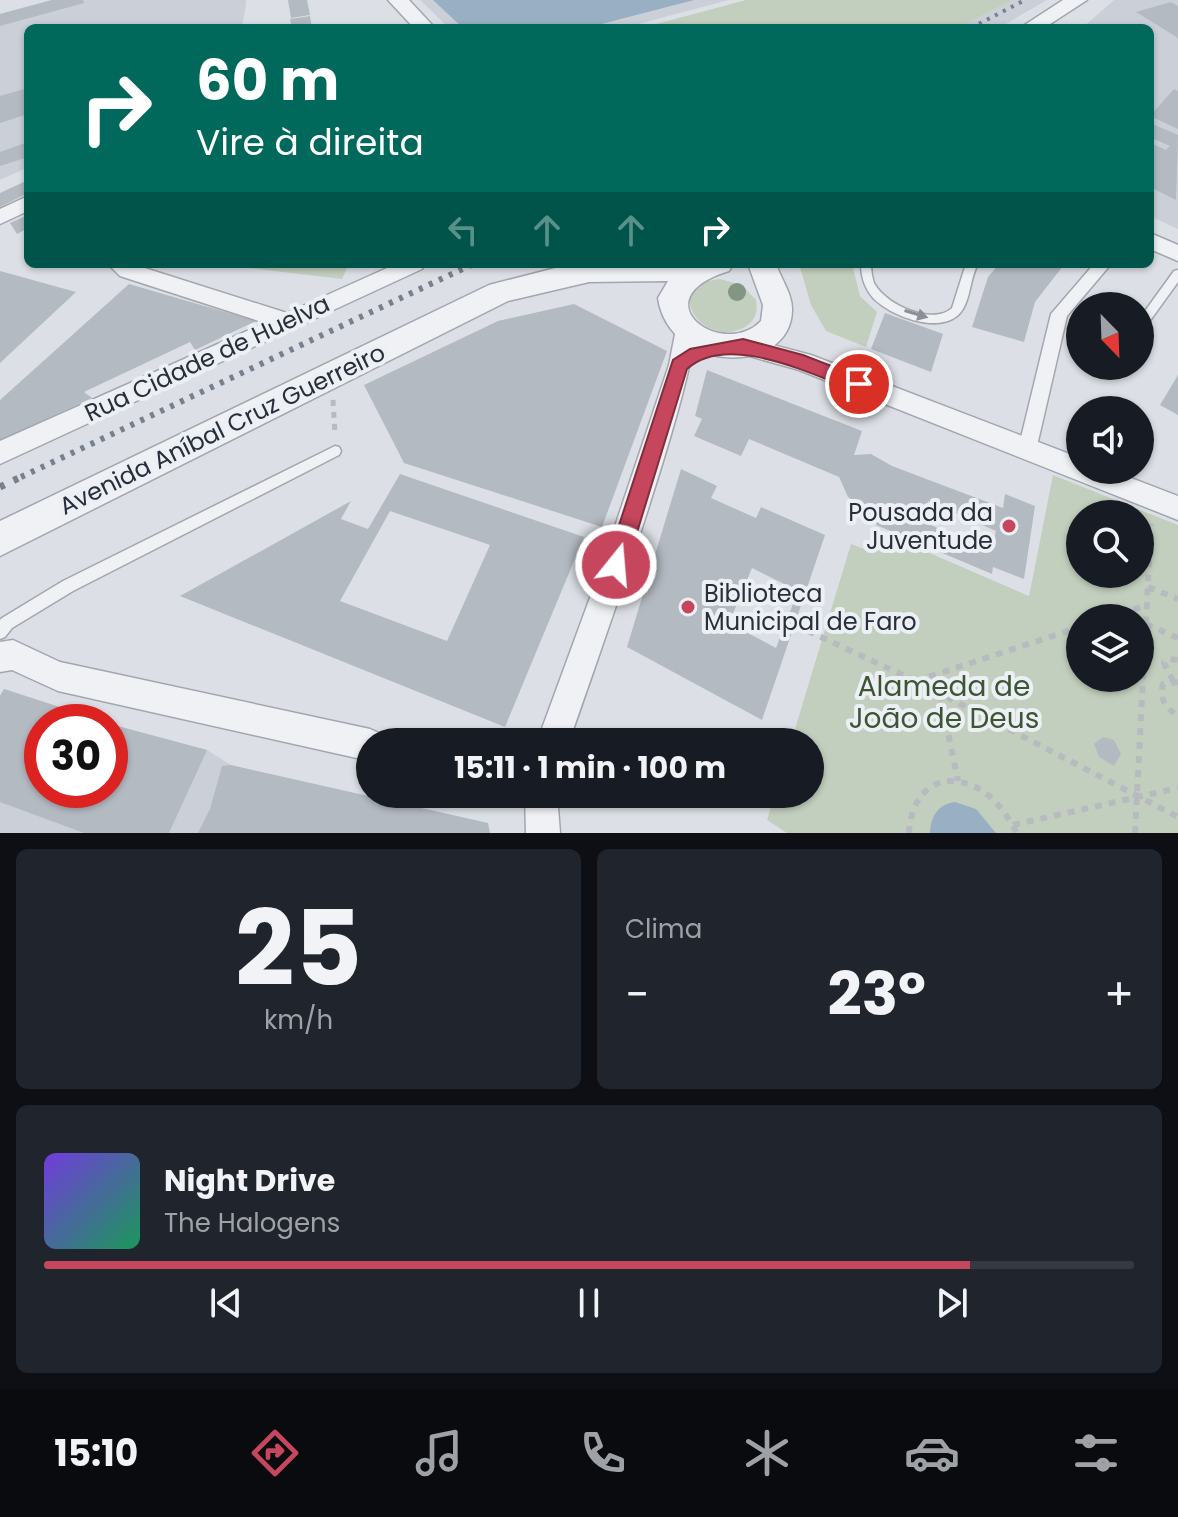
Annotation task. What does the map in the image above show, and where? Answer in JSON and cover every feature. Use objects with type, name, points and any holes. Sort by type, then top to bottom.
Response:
[{"type":"street","points":[[398,0],[421,24]]},
{"type":"street","points":[[1037,24],[1077,0]]},
{"type":"street","points":[[0,217],[24,205]]},
{"type":"street","points":[[1154,242],[1178,254]]},
{"type":"street","points":[[123,268],[287,321]]},
{"type":"street","name":"Rua Cidade de Huelva","points":[[0,453],[406,268]]},
{"type":"street","points":[[444,320],[499,293],[551,278],[602,270],[663,268]]},
{"type":"street","points":[[556,728],[616,565],[680,365],[678,317],[673,293],[693,268]]},
{"type":"street","points":[[680,365],[690,356],[758,341],[770,332],[777,320],[775,300],[754,275],[732,268]]},
{"type":"street","points":[[763,268],[786,344],[803,362]]},
{"type":"street","points":[[1027,450],[1059,314],[1099,268]]},
{"type":"street","points":[[444,320],[501,301],[555,290],[633,287],[678,317],[699,340],[717,346],[739,346],[803,362],[1178,508]]},
{"type":"street","name":"Avenida Aníbal Cruz Guerreiro","points":[[0,539],[444,320]]},
{"type":"street","points":[[0,657],[13,655],[58,676],[356,742]]},
{"type":"lane","points":[[867,268],[872,290],[888,304],[919,317],[937,318],[952,314],[960,304],[962,283],[971,268]]},
{"type":"lane","points":[[1154,307],[1178,274]]},
{"type":"lane","points":[[0,632],[7,623],[68,586],[335,451]]},
{"type":"path","points":[[332,375],[335,451]]},
{"type":"path","points":[[1150,588],[1178,599]]},
{"type":"path","points":[[795,625],[916,681],[1178,817]]},
{"type":"path","points":[[1154,628],[1178,639]]},
{"type":"path","points":[[916,681],[1066,632]]},
{"type":"path","points":[[1178,660],[1169,659],[1164,663],[1175,681],[1163,684],[1161,693],[1166,706],[1178,716]]},
{"type":"path","points":[[1135,833],[1143,692]]},
{"type":"path","points":[[940,694],[958,781]]},
{"type":"path","points":[[909,833],[911,810],[918,796],[935,783],[958,781],[988,795],[1015,829],[1178,788]]},
{"type":"shaded area","points":[[52,0],[246,0],[243,24],[24,24],[24,169],[0,180],[0,14]]},
{"type":"shaded area","points":[[420,0],[729,0],[638,24],[445,24]]},
{"type":"shaded area","points":[[1013,0],[1047,0],[1006,24],[966,24]]},
{"type":"shaded area","points":[[1114,0],[1178,0],[1178,229],[1154,218],[1154,24],[1087,24]]},
{"type":"shaded area","points":[[4,689],[50,704],[24,704],[24,808],[128,808],[128,729],[207,750],[231,765],[229,833],[0,833],[0,696]]},
{"type":"green space","points":[[746,0],[1013,0],[966,24],[656,24]]},
{"type":"green space","points":[[250,268],[347,268],[342,279]]},
{"type":"green space","points":[[800,268],[853,268],[860,296],[877,312],[866,347],[826,331],[811,305]]},
{"type":"green space","points":[[720,279],[742,285],[756,300],[755,315],[745,327],[730,332],[715,330],[703,324],[694,314],[690,303],[692,293],[702,284]]},
{"type":"green space","name":"Alameda de João de Deus","points":[[1053,475],[1066,480],[1066,484],[1076,484],[1116,500],[1066,500],[1066,588],[1154,588],[1154,515],[1178,525],[1178,833],[787,833],[767,820],[771,808],[824,808],[824,728],[795,728],[851,544],[867,550],[874,529],[1029,596]]},
{"type":"water","points":[[433,0],[694,0],[601,24],[459,24]]},
{"type":"water","points":[[955,802],[976,809],[996,833],[930,833],[936,812],[944,805]]},
{"type":"building","points":[[52,0],[83,0],[84,3],[0,26],[0,14]]},
{"type":"building","points":[[288,0],[307,0],[310,15],[291,18]]},
{"type":"building","points":[[1171,2],[1178,6],[1178,38],[1136,12]]},
{"type":"building","points":[[310,16],[311,24],[291,24],[290,19]]},
{"type":"building","points":[[24,89],[24,115],[0,123],[0,96]]},
{"type":"building","points":[[1174,89],[1178,91],[1178,129],[1154,118],[1154,112]]},
{"type":"building","points":[[1154,125],[1178,135],[1176,200],[1154,189],[1154,145],[1166,150],[1170,146],[1154,139]]},
{"type":"building","points":[[24,143],[24,158],[0,166],[0,152]]},
{"type":"building","points":[[24,182],[24,195],[0,207],[0,193]]},
{"type":"building","points":[[24,217],[24,230],[17,234],[10,223]]},
{"type":"building","points":[[996,268],[1061,268],[1035,302],[1024,342],[972,327],[988,277]]},
{"type":"building","points":[[0,271],[76,292],[0,363]]},
{"type":"building","points":[[129,284],[256,321],[195,350],[190,342],[84,392],[92,398],[0,440],[0,400]]},
{"type":"building","points":[[574,304],[667,351],[602,527],[404,463],[364,385],[498,321]]},
{"type":"building","points":[[885,313],[943,334],[931,372],[871,349]]},
{"type":"building","points":[[707,370],[862,431],[854,455],[871,454],[892,466],[1003,508],[1005,494],[1035,506],[1024,579],[993,567],[992,574],[876,525],[880,510],[858,504],[848,497],[839,477],[749,439],[741,456],[694,436],[702,419],[695,416]],"holes":[[[928,501],[996,531],[991,552],[922,521]]]},
{"type":"building","points":[[1178,375],[1178,415],[1160,405]]},
{"type":"building","name":"Biblioteca Municipal de Faro","points":[[681,469],[717,486],[711,498],[756,518],[761,507],[825,535],[762,720],[627,647]],"holes":[[[752,568],[798,591],[776,648],[729,623]]]},
{"type":"building","points":[[400,474],[584,537],[505,727],[180,596],[351,501],[341,519],[368,529]],"holes":[[[390,511],[490,545],[447,641],[340,601]]]},
{"type":"building","points":[[4,689],[50,704],[24,704],[24,808],[128,808],[128,729],[207,750],[169,833],[84,833],[0,802],[0,696]]},
{"type":"building","points":[[1103,737],[1114,740],[1121,754],[1114,766],[1099,757],[1094,744]]},
{"type":"building","points":[[231,765],[356,793],[356,808],[422,808],[488,823],[490,833],[198,833],[210,809],[222,766]]},
{"type":"railway","points":[[979,24],[1025,0]]},
{"type":"railway","points":[[21,477],[465,268]]},
{"type":"railway","points":[[0,487],[25,475]]},
{"type":"place","name":"Pousada da Juventude","points":[[1009,526]]},
{"type":"place","name":"Biblioteca Municipal de Faro","points":[[688,607]]},
{"type":"route","points":[[616,565],[680,365],[690,356],[743,346],[803,362],[859,384]]}]
